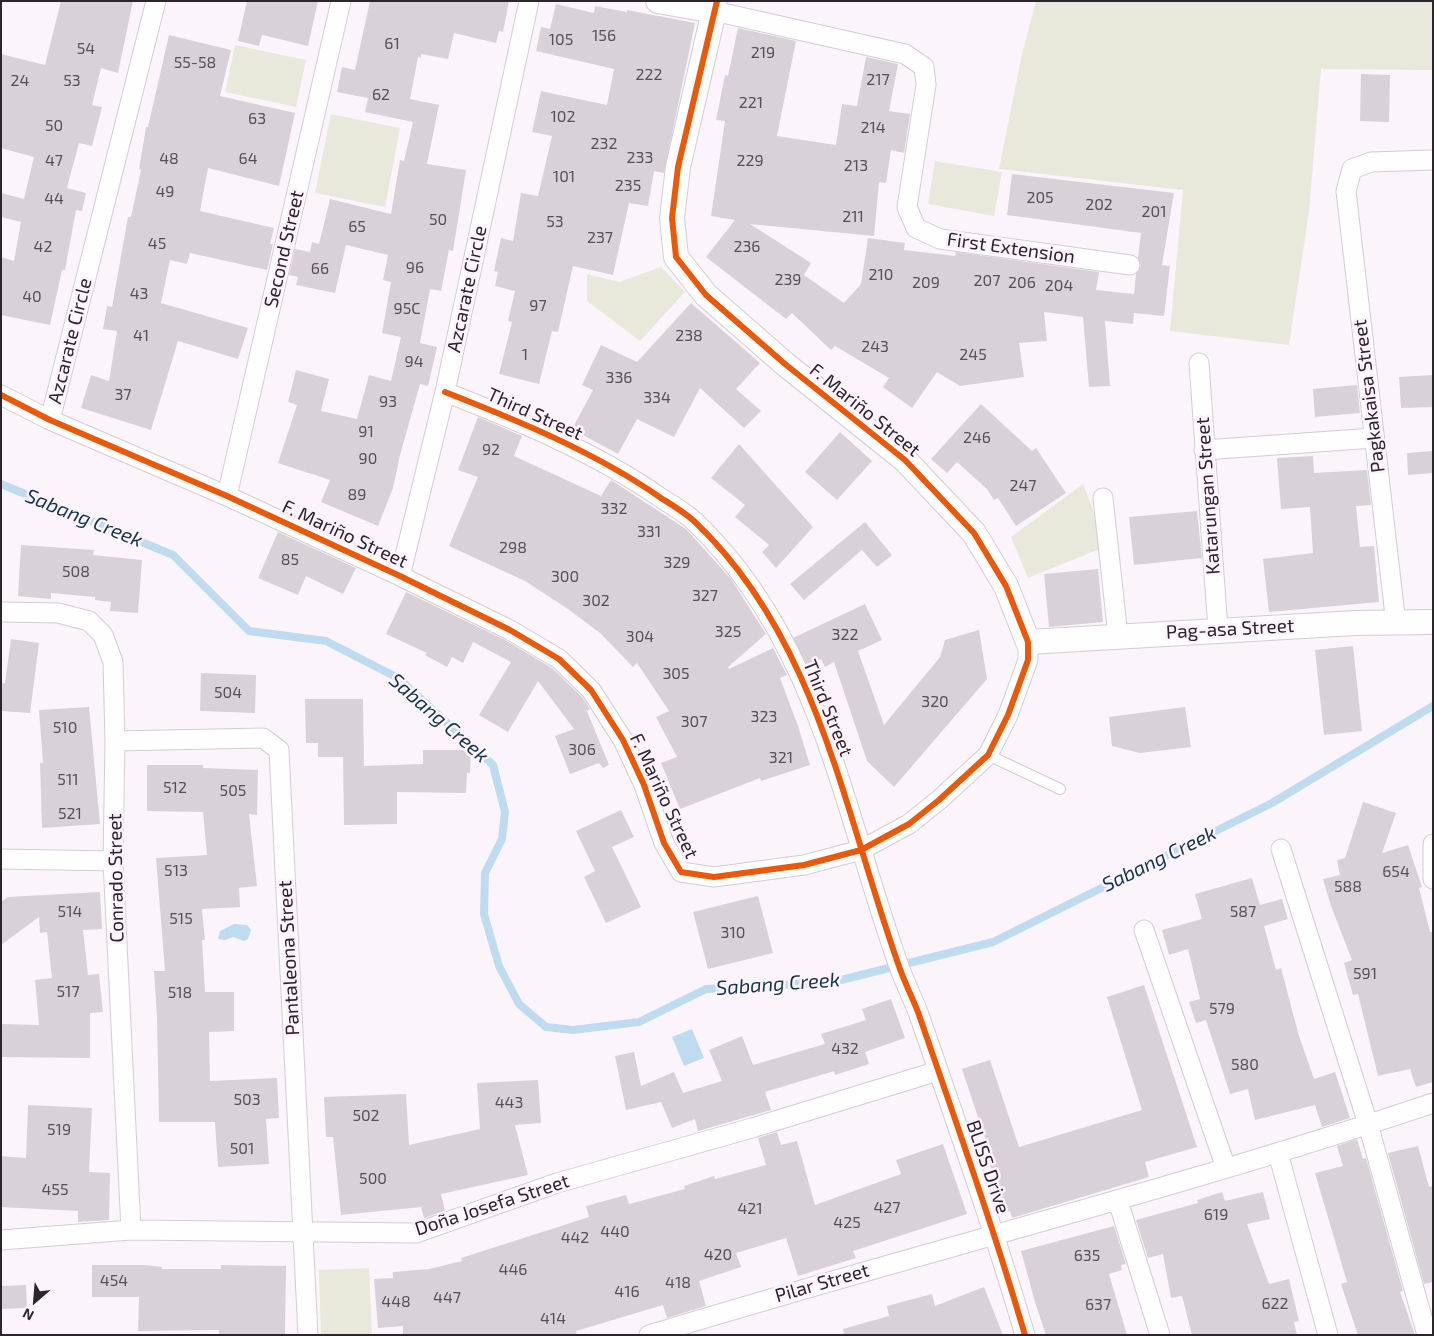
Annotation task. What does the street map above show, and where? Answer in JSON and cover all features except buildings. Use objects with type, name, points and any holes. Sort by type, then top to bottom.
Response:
[{"type":"street","name":"Azcarate Circle","points":[[50,420],[156,1]]},
{"type":"street","name":"Second Street","points":[[227,496],[342,1]]},
{"type":"street","name":"Azcarate Circle","points":[[400,576],[445,392],[529,1]]},
{"type":"street","points":[[658,1],[716,6]]},
{"type":"street","name":"F. Mariño Street","points":[[1,395],[50,420],[227,496],[400,576],[510,630],[559,659],[590,690],[623,740],[644,784],[664,843],[681,872],[714,877],[804,865],[861,850],[908,824],[940,800],[988,755],[1008,715],[1028,660],[1028,642],[1006,586],[974,533],[905,460],[785,364],[706,295],[676,257],[672,218],[678,167],[716,6]]},
{"type":"street","name":"First Extension","points":[[716,6],[905,54],[924,67],[926,85],[906,208],[916,228],[940,239],[1130,265]]},
{"type":"street","name":"Pagkakaisa Street","points":[[1396,624],[1346,191],[1352,169],[1371,162],[1433,160]]},
{"type":"street","name":"Katarungan Street","points":[[1199,363],[1218,630]]},
{"type":"street","name":"Third Street","points":[[445,392],[512,418],[636,481],[692,519],[740,570],[798,669],[824,729],[900,970],[917,1011]]},
{"type":"street","points":[[1204,450],[1374,438]]},
{"type":"street","points":[[1103,498],[1118,636]]},
{"type":"street","name":"Conrado Street","points":[[1,612],[58,613],[89,621],[103,635],[112,662],[115,741],[114,861],[131,1230]]},
{"type":"street","name":"Pag-asa Street","points":[[1028,642],[1355,623],[1396,624],[1433,622]]},
{"type":"street","name":"Pantaleona Street","points":[[115,741],[263,738],[279,750],[308,1335]]},
{"type":"street","points":[[1433,844],[1433,879]]},
{"type":"street","points":[[1281,849],[1368,1124],[1427,1335]]},
{"type":"street","points":[[1,859],[114,861]]},
{"type":"street","points":[[1144,930],[1226,1168]]},
{"type":"street","name":"BLISS Drive","points":[[917,1011],[996,1235],[1025,1335]]},
{"type":"street","name":"Doña Josefa Street","points":[[1,1240],[131,1230],[416,1233],[557,1183],[752,1128],[938,1071]]},
{"type":"street","name":"Pilar Street","points":[[649,1335],[795,1290],[1118,1201],[1278,1153],[1433,1103]]},
{"type":"street","points":[[1278,1153],[1328,1335]]},
{"type":"street","points":[[1118,1201],[1160,1335]]},
{"type":"lane","points":[[988,755],[1060,789]]},
{"type":"shaded area","points":[[1036,1],[1433,1],[1433,70],[1321,69],[1309,211],[1289,345],[1170,331],[1183,190],[999,169],[1022,54]]},
{"type":"shaded area","points":[[235,45],[306,60],[296,107],[225,92]]},
{"type":"shaded area","points":[[331,114],[400,128],[385,207],[315,193]]},
{"type":"shaded area","points":[[935,161],[1002,172],[994,216],[928,204]]},
{"type":"shaded area","points":[[661,267],[685,292],[640,341],[587,301],[587,274],[619,282]]},
{"type":"shaded area","points":[[1083,484],[1107,546],[1028,578],[1011,537]]},
{"type":"shaded area","points":[[369,1268],[372,1335],[321,1335],[319,1270]]},
{"type":"water","points":[[234,924],[247,925],[251,930],[248,939],[244,941],[233,937],[225,940],[218,939],[220,931]]},
{"type":"water","points":[[692,1029],[704,1058],[684,1066],[672,1037]]},
{"type":"waterway","name":"Sabang Creek","points":[[1,484],[173,555],[249,631],[326,641],[398,678],[493,765],[505,812],[502,839],[485,873],[484,914],[499,966],[519,1004],[546,1027],[573,1030],[639,1022],[706,989],[833,982],[993,942],[1272,803],[1433,706]]},
{"type":"cycle path","points":[[1,395],[50,420],[227,496],[400,576],[510,630],[559,659],[591,690],[623,740],[644,785],[664,843],[681,872],[714,877],[804,865],[861,850],[909,824],[939,800],[988,755],[1008,715],[1028,660],[1028,642],[1006,586],[974,533],[905,460],[785,364],[706,295],[676,257],[672,218],[678,167],[717,1]]},
{"type":"cycle path","points":[[445,392],[501,414],[583,452],[636,481],[682,512],[694,521],[736,568],[771,619],[799,674],[823,731],[880,910],[900,969],[918,1012],[973,1173],[1025,1335]]}]
